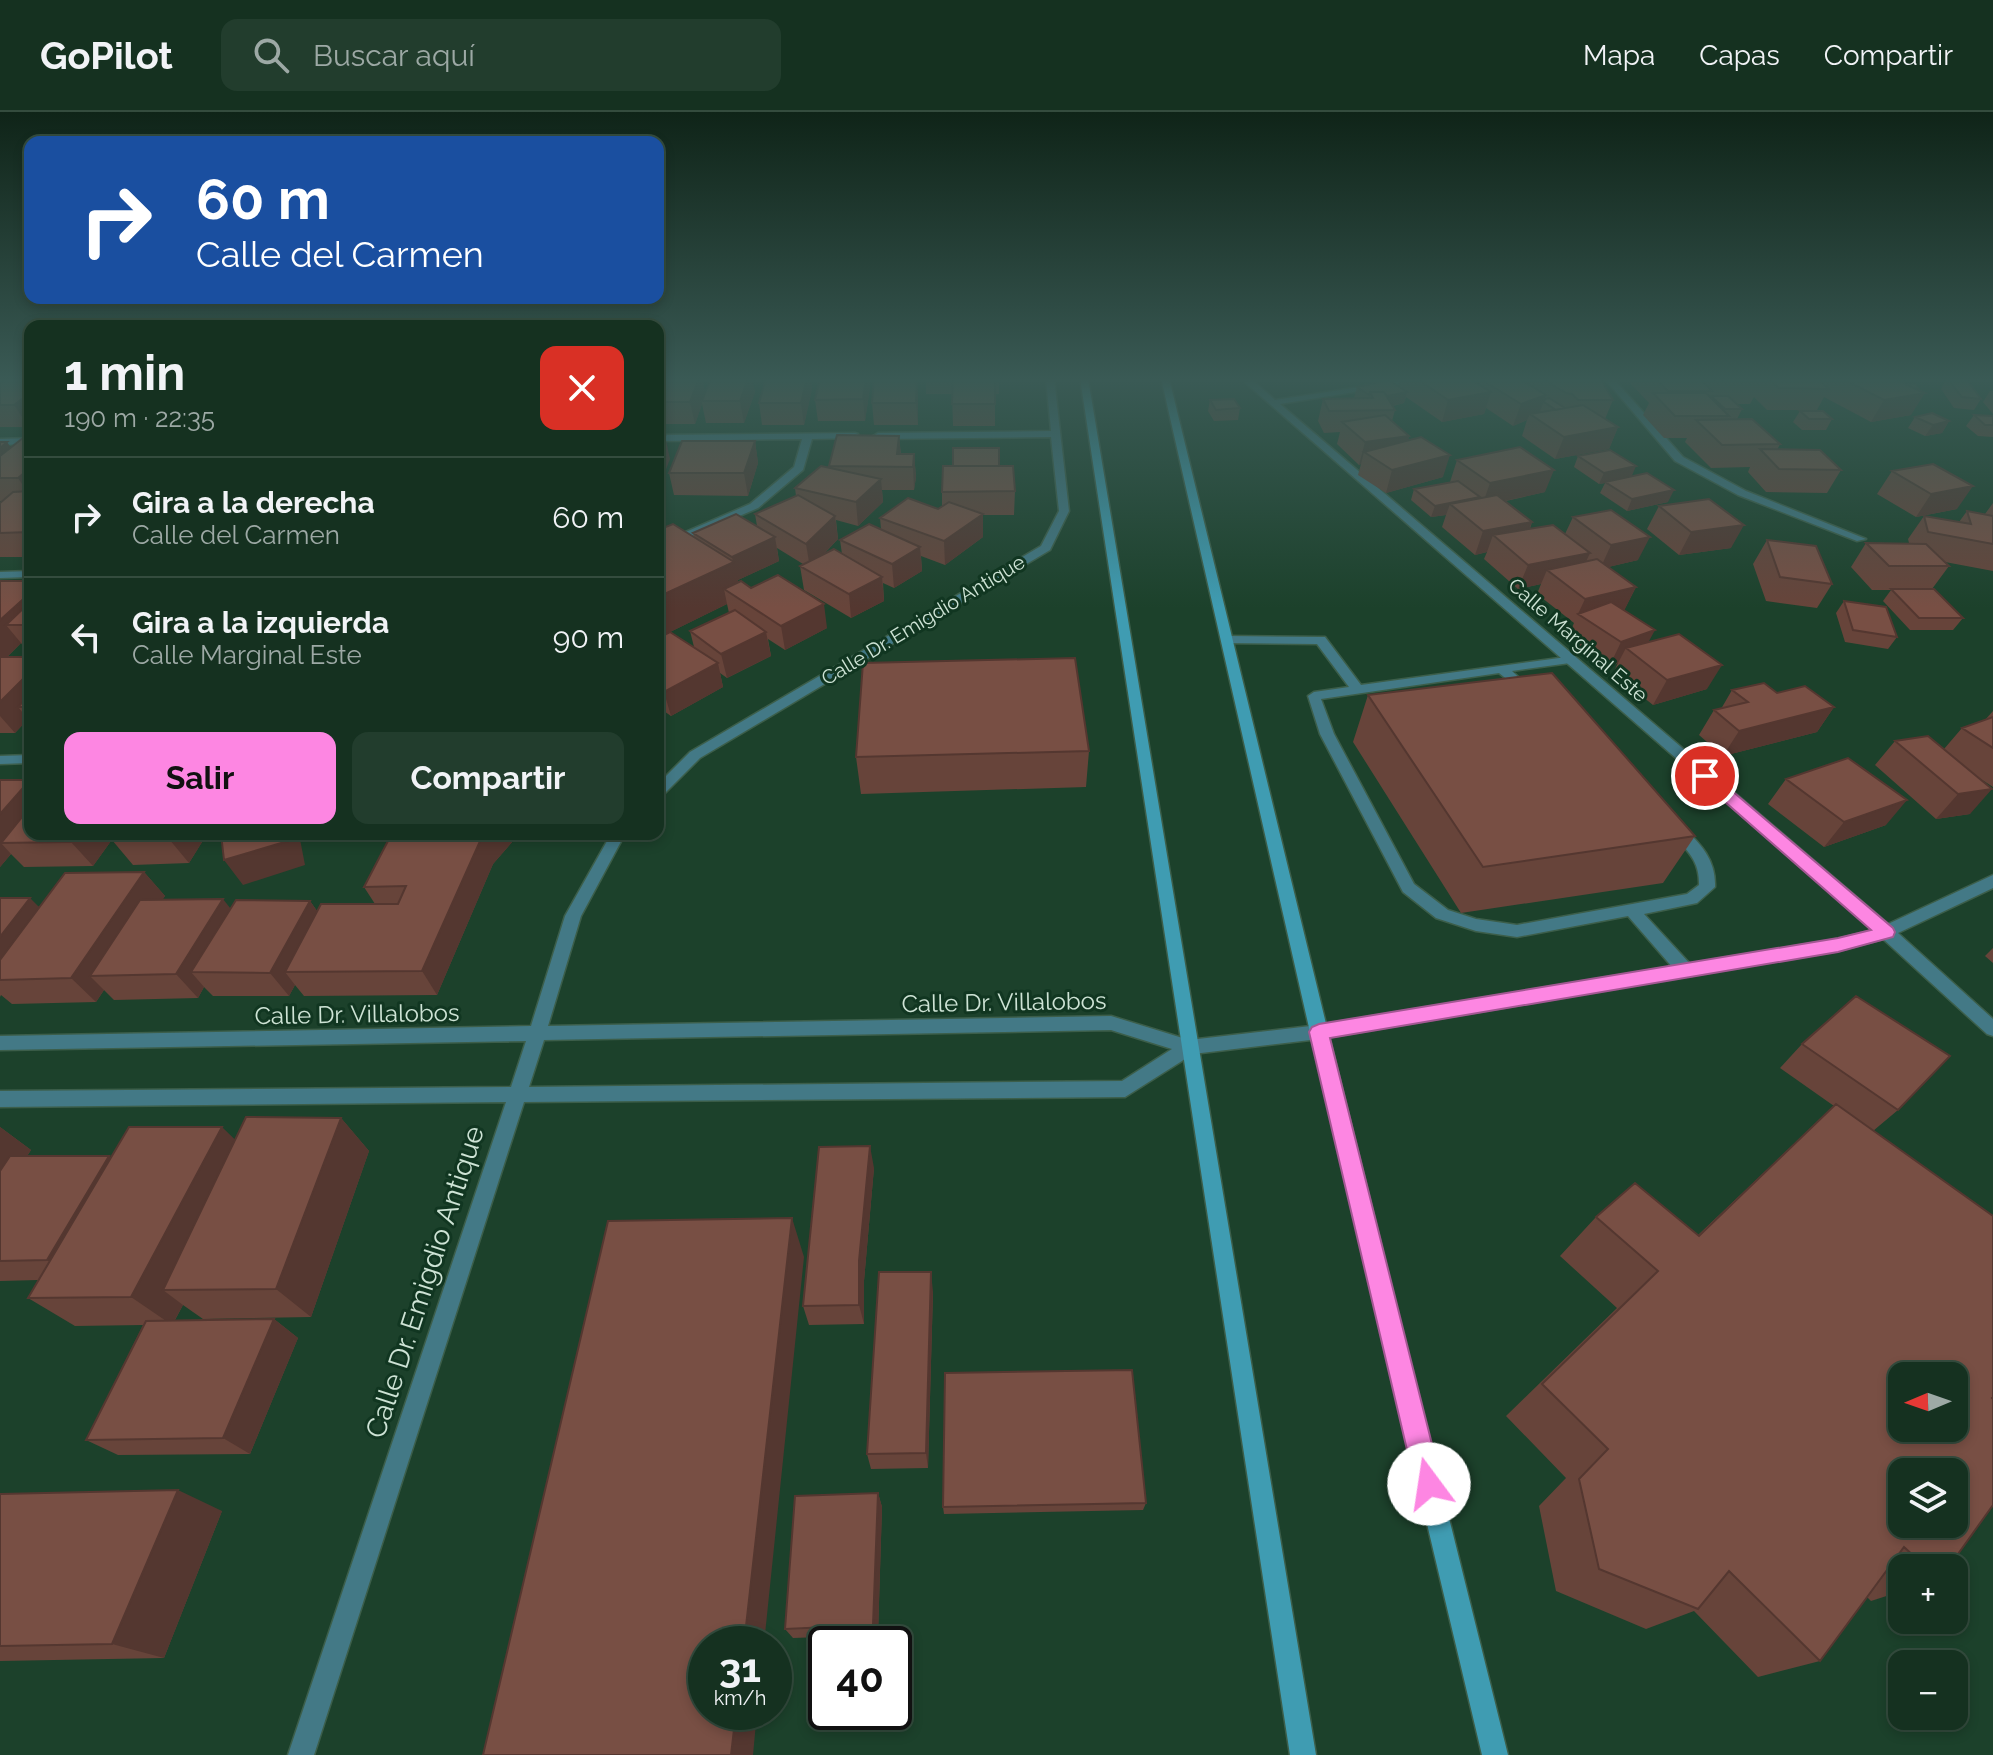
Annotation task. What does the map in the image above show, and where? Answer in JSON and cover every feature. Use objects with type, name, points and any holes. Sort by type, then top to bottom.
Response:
[{"type":"street","points":[[664,545],[754,506],[799,468],[803,455]]},
{"type":"street","name":"Calle Dr. Emigdio Antique","points":[[664,786],[695,755],[1046,548],[1064,511],[1059,455]]},
{"type":"street","points":[[1096,455],[1303,1755]]},
{"type":"street","points":[[1183,455],[1319,1032],[1495,1755]]},
{"type":"street","name":"Calle Marginal Este","points":[[1331,455],[1886,932],[1993,1029]]},
{"type":"street","points":[[1675,455],[1742,493],[1861,539]]},
{"type":"street","points":[[0,575],[24,574]]},
{"type":"street","points":[[1227,640],[1321,640],[1358,690]]},
{"type":"street","points":[[1570,659],[1314,696],[1327,734],[1408,888],[1442,914],[1476,925],[1517,931],[1691,899],[1707,887],[1709,870],[1698,850],[1664,818]]},
{"type":"street","points":[[1502,669],[1537,701]]},
{"type":"street","points":[[0,760],[24,759]]},
{"type":"street","name":"Calle Dr. Emigdio Antique","points":[[301,1755],[518,1094],[573,916],[615,840]]},
{"type":"street","points":[[0,1099],[1125,1089],[1189,1047],[1319,1032],[1838,945],[1886,932],[1993,881]]},
{"type":"street","points":[[1632,911],[1686,971]]},
{"type":"street","name":"Calle Dr. Villalobos","points":[[0,1043],[1111,1023],[1189,1047]]},
{"type":"building","points":[[24,455],[24,473],[18,478],[0,478],[0,456]]},
{"type":"building","points":[[676,455],[750,455],[744,473],[669,473]]},
{"type":"building","points":[[832,455],[914,455],[913,467],[829,466]]},
{"type":"building","points":[[953,455],[999,455],[999,466],[953,466]]},
{"type":"building","points":[[1368,455],[1450,455],[1392,470]]},
{"type":"building","points":[[1483,455],[1531,455],[1554,470],[1490,483],[1457,460]]},
{"type":"building","points":[[1618,455],[1636,466],[1604,473],[1578,456]]},
{"type":"building","points":[[1765,455],[1825,455],[1841,470],[1779,469]]},
{"type":"building","points":[[1933,464],[1973,486],[1931,494],[1892,471]]},
{"type":"building","points":[[821,466],[881,479],[856,502],[795,488]]},
{"type":"building","points":[[943,466],[1013,466],[1015,491],[942,492]]},
{"type":"building","points":[[1647,473],[1674,490],[1632,499],[1605,482]]},
{"type":"building","points":[[1458,481],[1480,497],[1435,506],[1414,489]]},
{"type":"building","points":[[24,491],[24,532],[0,533],[0,503],[13,492]]},
{"type":"building","points":[[798,495],[835,516],[806,544],[755,514]]},
{"type":"building","points":[[1497,495],[1532,522],[1483,531],[1450,504]]},
{"type":"building","points":[[908,498],[938,509],[949,502],[983,514],[944,541],[880,518]]},
{"type":"building","points":[[1709,499],[1744,525],[1691,532],[1659,506]]},
{"type":"building","points":[[1611,510],[1650,537],[1611,545],[1573,517]]},
{"type":"building","points":[[1967,511],[1993,516],[1993,544],[1928,532],[1924,516],[1971,524]]},
{"type":"building","points":[[736,514],[775,537],[732,557],[693,533]]},
{"type":"building","points":[[673,524],[734,562],[664,594],[664,528]]},
{"type":"building","points":[[869,524],[920,547],[892,564],[840,540]]},
{"type":"building","points":[[1553,525],[1590,553],[1528,565],[1493,535]]},
{"type":"building","points":[[1767,540],[1816,546],[1832,584],[1780,577]]},
{"type":"building","points":[[1866,543],[1926,544],[1949,566],[1889,566]]},
{"type":"building","points":[[834,549],[882,577],[849,594],[800,566]]},
{"type":"building","points":[[1597,559],[1636,587],[1585,599],[1547,570]]},
{"type":"building","points":[[778,575],[824,604],[781,626],[724,589],[741,581],[751,588]]},
{"type":"building","points":[[0,581],[24,581],[24,598],[0,620]]},
{"type":"building","points":[[1891,589],[1934,589],[1963,618],[1919,618]]},
{"type":"building","points":[[1844,601],[1886,607],[1897,637],[1853,630]]},
{"type":"building","points":[[1611,602],[1655,630],[1621,642],[1578,614]]},
{"type":"building","points":[[24,608],[24,625],[6,625]]},
{"type":"building","points":[[735,610],[766,632],[721,654],[690,631]]},
{"type":"building","points":[[670,632],[718,663],[664,692],[664,635]]},
{"type":"building","points":[[1679,634],[1722,665],[1667,680],[1626,648]]},
{"type":"building","points":[[0,657],[24,657],[24,678],[0,702]]},
{"type":"building","points":[[1075,658],[1089,751],[856,757],[863,663]]},
{"type":"building","points":[[1552,673],[1695,836],[1483,867],[1368,695]]},
{"type":"building","points":[[1764,683],[1777,693],[1805,686],[1834,707],[1739,731],[1714,710],[1748,702],[1732,690]]},
{"type":"building","points":[[1993,717],[1993,748],[1962,728]]},
{"type":"building","points":[[1928,736],[1992,789],[1958,794],[1895,741]]},
{"type":"building","points":[[1848,758],[1907,800],[1844,822],[1786,779]]},
{"type":"building","points":[[0,780],[24,780],[24,787],[0,814]]},
{"type":"building","points":[[24,814],[24,840],[72,840],[71,842],[1,843]]},
{"type":"building","points":[[222,840],[288,840],[288,841],[224,860]]},
{"type":"building","points":[[388,840],[481,840],[422,971],[285,972],[321,904],[398,904],[406,886],[364,887]]},
{"type":"building","points":[[144,872],[71,978],[0,980],[0,960],[65,873]]},
{"type":"building","points":[[0,898],[30,898],[0,937]]},
{"type":"building","points":[[223,899],[176,974],[90,976],[140,900]]},
{"type":"building","points":[[236,900],[310,901],[270,973],[191,972]]},
{"type":"building","points":[[1856,996],[1950,1056],[1898,1110],[1802,1044]]},
{"type":"building","points":[[1836,1104],[1993,1216],[1993,1505],[1958,1554],[1912,1554],[1904,1547],[1899,1554],[1888,1554],[1888,1569],[1820,1661],[1729,1571],[1698,1609],[1599,1569],[1579,1479],[1608,1449],[1542,1384],[1658,1271],[1596,1217],[1635,1183],[1699,1236]]},
{"type":"building","points":[[246,1117],[341,1118],[276,1289],[163,1290]]},
{"type":"building","points":[[129,1127],[222,1127],[131,1297],[28,1298]]},
{"type":"building","points":[[870,1146],[859,1261],[859,1305],[803,1306],[819,1147]]},
{"type":"building","points":[[10,1156],[109,1156],[47,1260],[0,1261],[0,1171]]},
{"type":"building","points":[[792,1218],[746,1626],[688,1626],[688,1730],[734,1730],[731,1755],[483,1755],[608,1221]]},
{"type":"building","points":[[879,1272],[931,1272],[926,1453],[867,1454]]},
{"type":"building","points":[[274,1319],[223,1438],[86,1440],[146,1321]]},
{"type":"building","points":[[1132,1370],[1146,1503],[943,1507],[945,1373]]},
{"type":"building","points":[[178,1490],[112,1644],[0,1646],[0,1494]]},
{"type":"building","points":[[878,1493],[873,1625],[792,1629],[792,1626],[785,1626],[795,1496]]},
{"type":"route","points":[[1429,1484],[1319,1032],[1838,945],[1886,932],[1705,776]]}]
